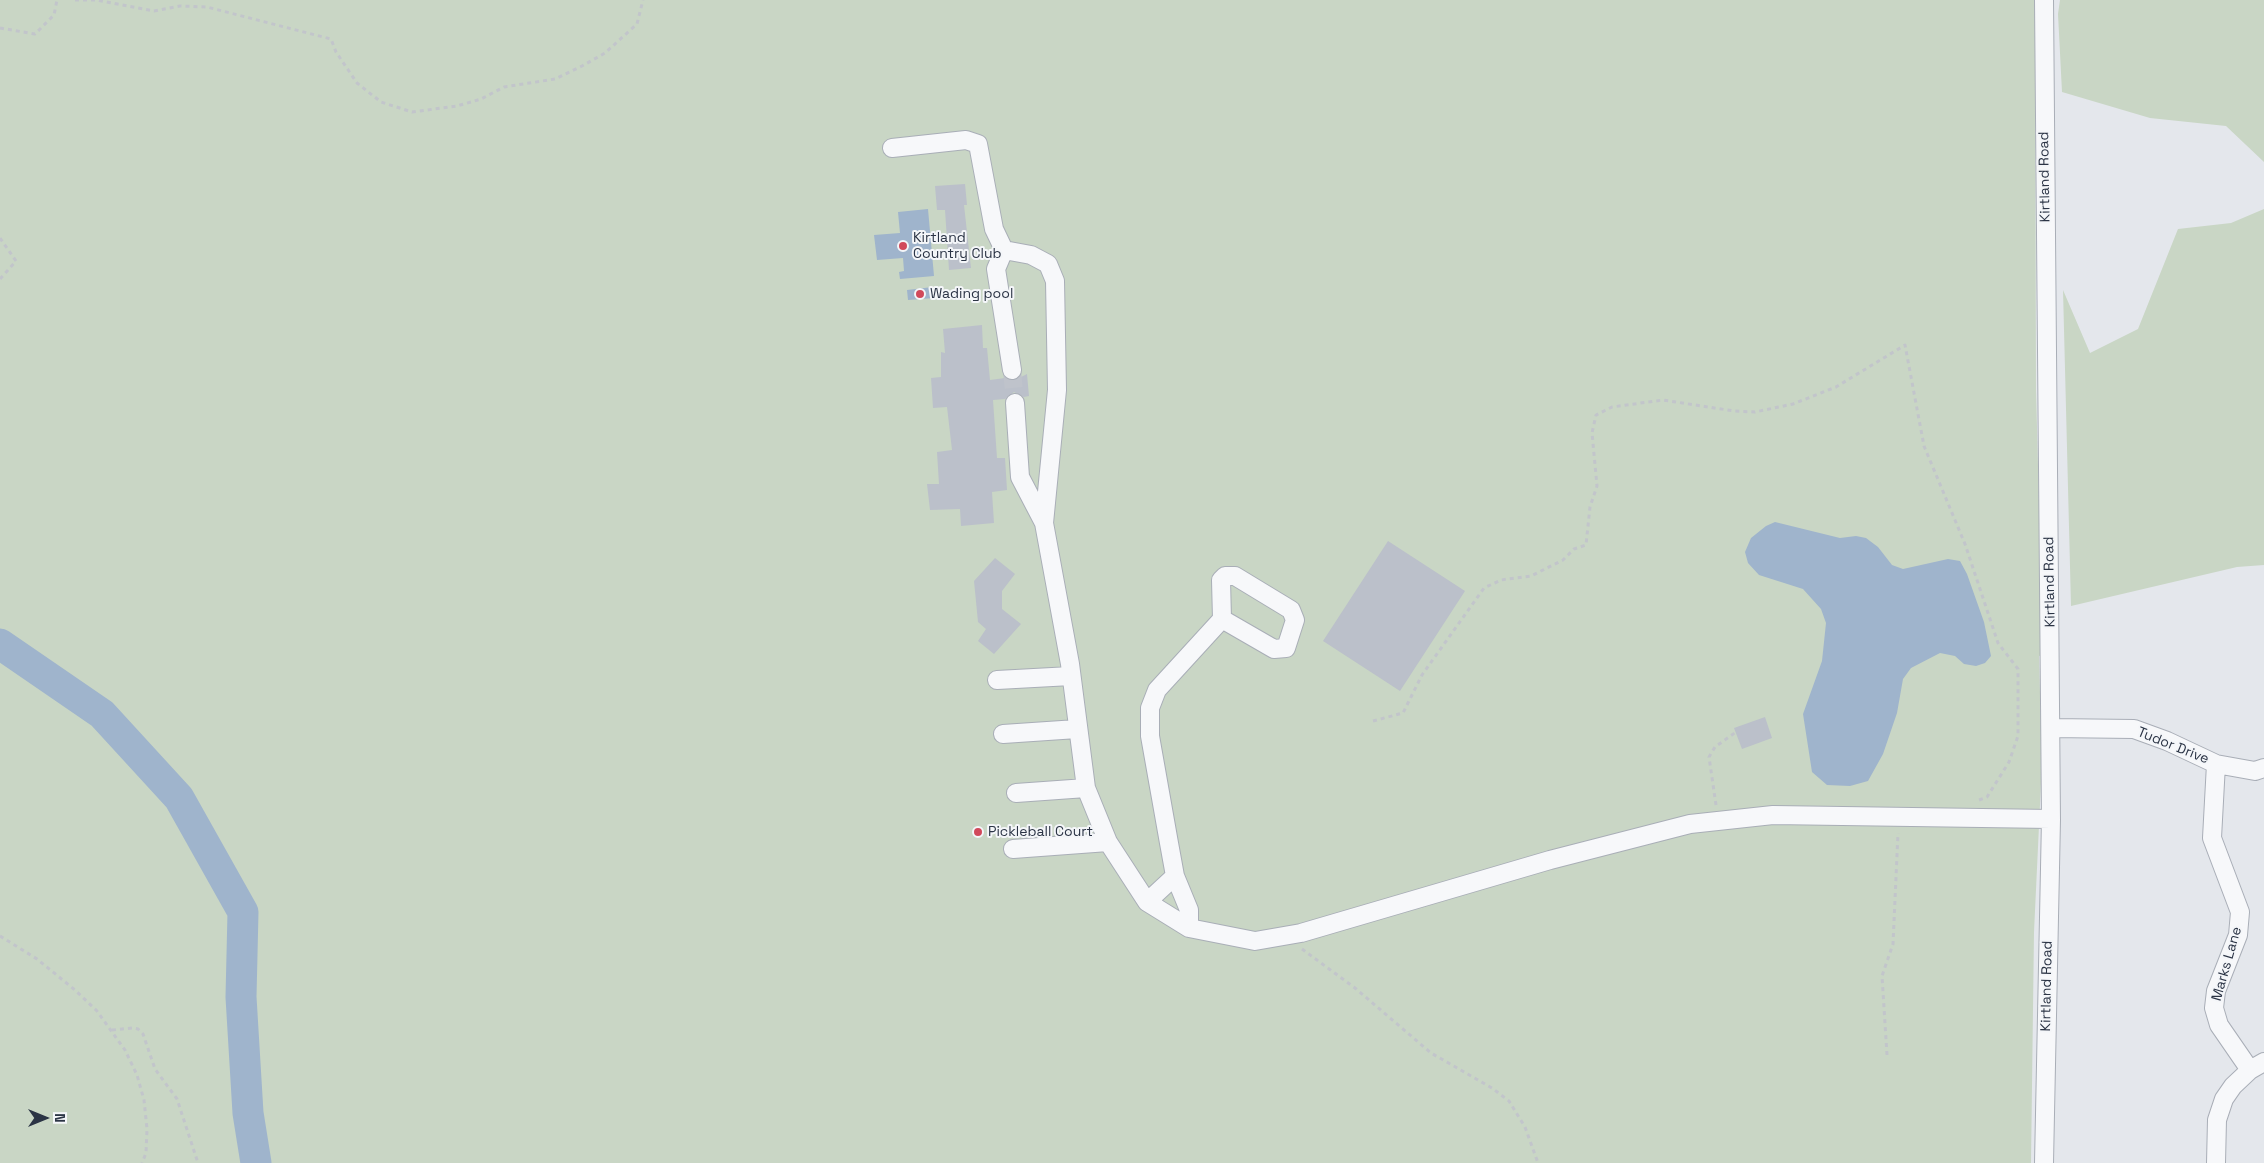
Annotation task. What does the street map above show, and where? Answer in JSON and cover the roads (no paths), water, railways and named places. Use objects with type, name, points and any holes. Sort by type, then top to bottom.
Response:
[{"type":"street","name":"Kirtland Road","points":[[2044,0],[2051,728],[2044,1163]]},
{"type":"street","points":[[892,148],[966,140],[978,144],[994,229],[1004,250],[996,269],[1012,370]]},
{"type":"street","points":[[1004,250],[1031,255],[1048,264],[1056,281],[1057,390],[1044,523],[1071,676],[1086,788],[1108,842],[1147,902],[1189,928],[1255,941],[1286,936],[1550,860],[1690,824],[1773,815],[2051,818]]},
{"type":"street","points":[[1015,403],[1020,477],[1044,523]]},
{"type":"street","points":[[1189,928],[1189,910],[1175,876],[1150,736],[1150,708],[1157,690],[1222,619],[1221,580],[1225,576],[1235,576],[1291,610],[1295,620],[1286,648],[1274,649],[1222,619]]},
{"type":"street","points":[[997,680],[1071,676]]},
{"type":"street","name":"Tudor Drive","points":[[2051,728],[2134,729],[2168,741],[2216,764],[2255,771],[2264,768]]},
{"type":"street","points":[[1003,734],[1077,729]]},
{"type":"street","name":"Marks Lane","points":[[2216,764],[2212,838],[2240,912],[2238,935],[2216,991],[2214,1008],[2219,1025],[2257,1066]]},
{"type":"street","points":[[1016,792],[1086,788]]},
{"type":"street","points":[[1013,849],[1108,842]]},
{"type":"street","points":[[1147,902],[1175,876]]},
{"type":"street","points":[[2216,1163],[2217,1120],[2224,1099],[2233,1086],[2257,1066]]},
{"type":"water","name":"Kirtland Country Club","points":[[928,209],[934,276],[900,279],[899,272],[904,271],[903,258],[877,260],[874,235],[900,233],[898,212]]},
{"type":"water","name":"Wading pool","points":[[933,287],[934,298],[908,300],[907,290]]},
{"type":"water","points":[[1775,522],[1840,538],[1856,536],[1866,538],[1878,547],[1892,565],[1903,569],[1948,559],[1960,561],[1967,574],[1984,622],[1991,656],[1985,663],[1976,666],[1964,664],[1955,656],[1940,653],[1911,668],[1903,679],[1897,713],[1883,754],[1868,781],[1850,786],[1827,785],[1812,772],[1803,714],[1822,661],[1826,623],[1821,609],[1803,589],[1759,575],[1748,563],[1745,552],[1751,538],[1766,526]]},
{"type":"waterway","points":[[0,644],[102,714],[179,798],[243,912],[241,997],[248,1113],[256,1163]]},
{"type":"tunnel","points":[[1012,370],[1015,403]]},
{"type":"place","name":"Kirtland Country Club","points":[[903,246]]},
{"type":"place","name":"Wading pool","points":[[920,294]]},
{"type":"place","name":"Pickleball Court","points":[[978,832]]}]
